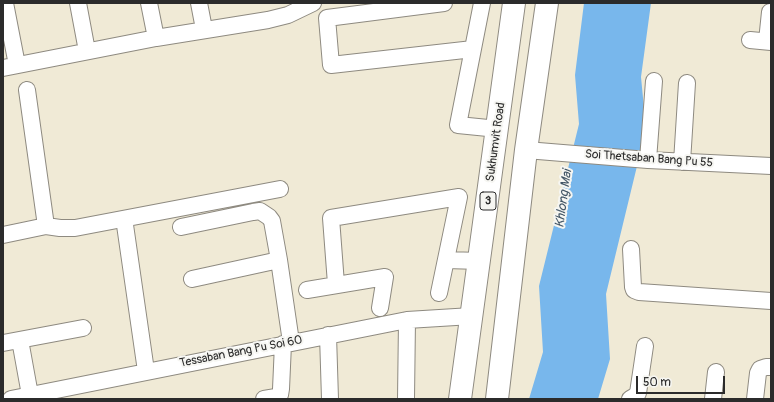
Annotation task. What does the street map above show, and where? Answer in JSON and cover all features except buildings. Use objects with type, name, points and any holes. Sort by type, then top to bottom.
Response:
[{"type":"highway","name":"Sukhumvit Road","points":[[460,399],[514,3]]},
{"type":"highway","points":[[497,399],[526,150],[547,3]]},
{"type":"street","points":[[5,3],[10,66],[204,29],[268,20],[288,15],[313,3]]},
{"type":"street","points":[[78,3],[87,51]]},
{"type":"street","points":[[149,3],[156,38]]},
{"type":"street","points":[[199,3],[204,29]]},
{"type":"street","points":[[444,3],[327,18],[330,65],[473,49]]},
{"type":"street","points":[[482,3],[458,125],[498,129]]},
{"type":"street","points":[[750,40],[769,42],[770,12]]},
{"type":"street","points":[[646,160],[654,81]]},
{"type":"street","points":[[682,162],[687,83]]},
{"type":"street","points":[[27,90],[46,226]]},
{"type":"street","name":"Soi Thetsaban Bang Pu 55","points":[[526,150],[646,160],[771,166]]},
{"type":"street","points":[[3,235],[46,226],[75,228],[280,190]]},
{"type":"street","points":[[336,284],[331,218],[459,197],[439,293]]},
{"type":"street","points":[[181,227],[260,211],[266,214],[272,221],[279,260],[287,343],[280,395],[264,399]]},
{"type":"street","points":[[125,225],[146,371]]},
{"type":"street","points":[[631,249],[633,287],[634,290],[638,292],[771,300]]},
{"type":"street","points":[[192,279],[279,260]]},
{"type":"street","points":[[446,260],[480,261]]},
{"type":"street","points":[[307,290],[385,277],[380,308]]},
{"type":"street","name":"Tessaban Bang Pu Soi 60","points":[[11,399],[407,320],[472,316]]},
{"type":"street","points":[[406,399],[407,320]]},
{"type":"street","points":[[3,343],[84,328]]},
{"type":"street","points":[[328,335],[330,399]]},
{"type":"street","points":[[20,340],[30,395]]},
{"type":"street","points":[[630,399],[638,393],[645,346]]},
{"type":"street","points":[[755,399],[758,372],[766,366],[771,367]]},
{"type":"street","points":[[713,399],[716,372]]},
{"type":"water","name":"Khlong Mai","points":[[584,3],[651,3],[641,77],[646,129],[606,294],[610,359],[598,399],[529,399],[543,352],[539,286],[579,124],[575,75]]}]
